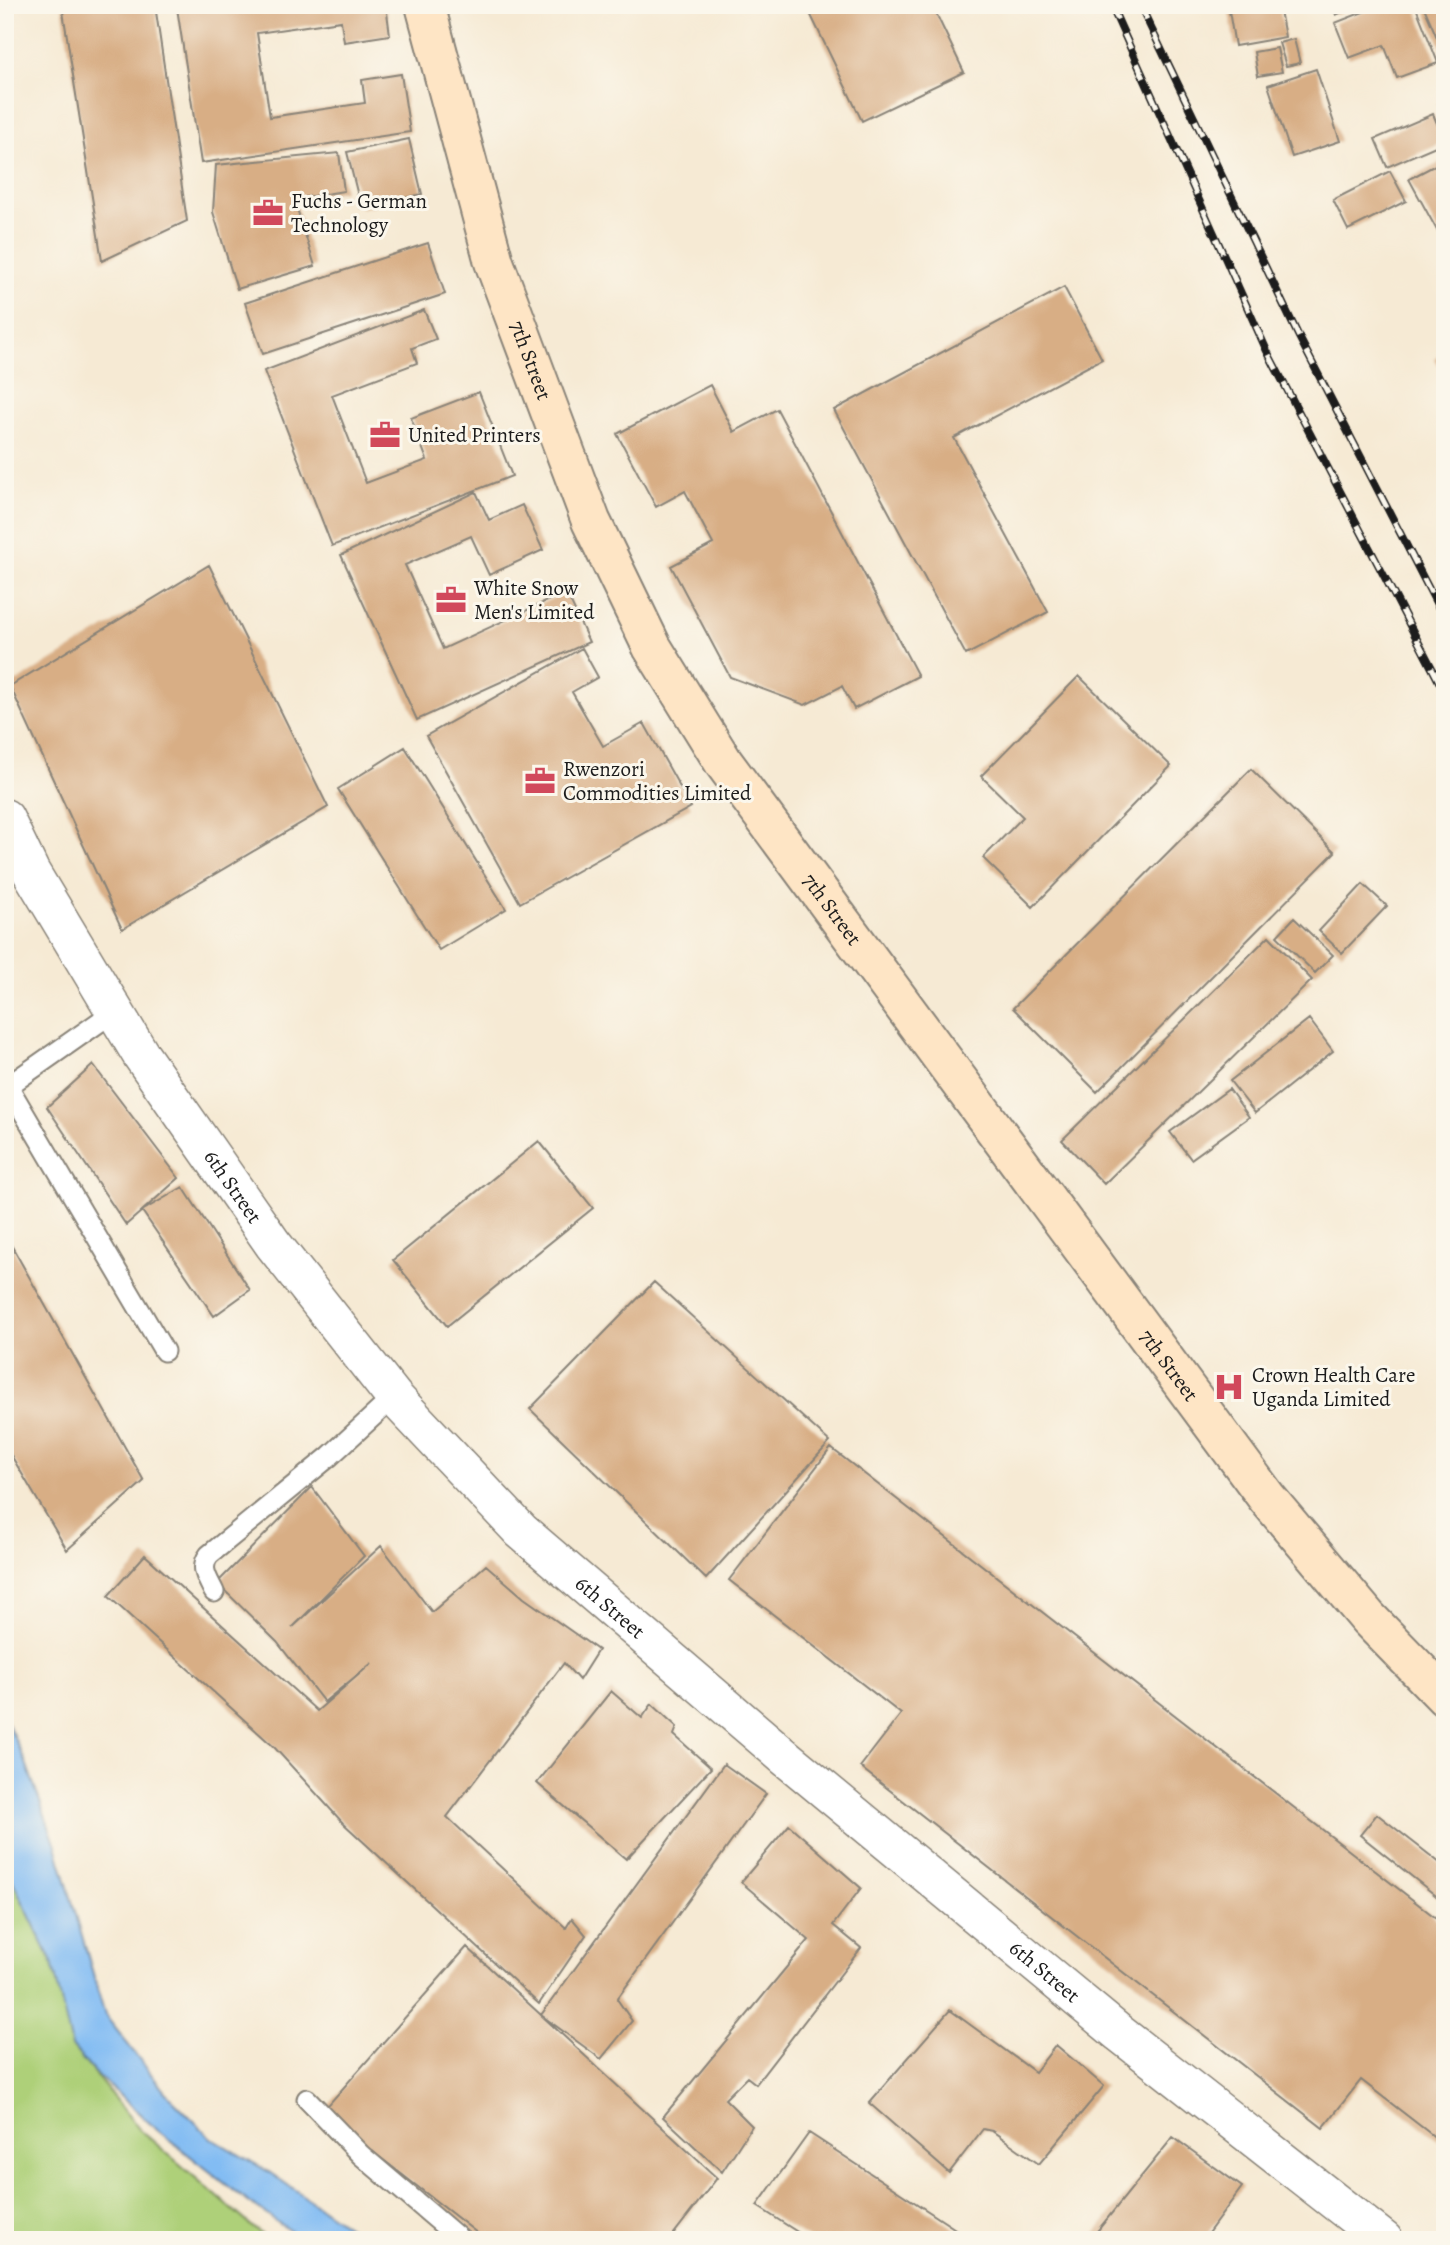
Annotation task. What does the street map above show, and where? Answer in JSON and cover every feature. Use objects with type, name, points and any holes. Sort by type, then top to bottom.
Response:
[{"type":"street","name":"7th Street","points":[[425,5],[494,262],[591,521],[652,647],[724,763],[1267,1498],[1368,1618],[1445,1697]]},
{"type":"street","name":"6th Street","points":[[5,818],[30,872],[141,1055],[273,1244],[394,1397],[521,1531],[628,1625],[1119,2033],[1384,2240]]},
{"type":"lane","points":[[115,1011],[8,1086],[164,1351]]},
{"type":"lane","points":[[214,1592],[204,1571],[204,1562],[209,1555],[330,1456],[394,1397]]},
{"type":"lane","points":[[307,2099],[361,2155],[461,2240]]},
{"type":"green space","points":[[5,1865],[52,1962],[72,2046],[139,2129],[268,2240],[5,2240]]},
{"type":"water","points":[[5,1718],[26,1763],[56,1846],[105,2015],[165,2092],[211,2138],[269,2172],[367,2240],[303,2240],[247,2201],[156,2129],[90,2068],[72,2046],[52,1962],[5,1865]]},
{"type":"building","points":[[62,5],[155,5],[187,221],[102,261]]},
{"type":"building","points":[[193,5],[386,5],[390,35],[344,42],[341,21],[257,33],[270,117],[365,103],[362,80],[401,74],[410,132],[201,163],[177,8]]},
{"type":"building","points":[[806,5],[932,5],[964,72],[862,121]]},
{"type":"building","points":[[1228,5],[1279,5],[1285,37],[1235,46]]},
{"type":"building","points":[[1332,5],[1359,5],[1336,15]]},
{"type":"building","points":[[1381,5],[1415,5],[1438,63],[1397,78],[1384,45],[1349,58],[1335,23]]},
{"type":"building","points":[[1423,5],[1445,5],[1445,56]]},
{"type":"building","points":[[1294,39],[1300,63],[1286,66],[1279,43]]},
{"type":"building","points":[[1277,48],[1282,72],[1258,76],[1254,52]]},
{"type":"building","points":[[1316,69],[1340,141],[1292,157],[1268,85]]},
{"type":"building","points":[[1445,101],[1445,118],[1438,104]]},
{"type":"building","points":[[1433,114],[1445,142],[1387,167],[1375,139]]},
{"type":"building","points":[[409,139],[422,194],[361,208],[347,152]]},
{"type":"building","points":[[339,153],[344,191],[294,199],[315,266],[237,289],[213,212],[216,165]]},
{"type":"building","points":[[1445,160],[1445,245],[1409,179]]},
{"type":"building","points":[[1390,171],[1406,201],[1348,230],[1333,200]]},
{"type":"building","points":[[428,243],[445,294],[263,354],[245,303]]},
{"type":"building","points":[[1064,287],[1102,359],[954,438],[1048,612],[966,655],[834,410]]},
{"type":"building","points":[[424,310],[436,339],[412,348],[417,363],[332,395],[366,483],[427,460],[411,418],[479,392],[512,476],[332,546],[264,371]]},
{"type":"building","points":[[1445,352],[1445,376],[1434,359]]},
{"type":"building","points":[[710,385],[734,432],[777,409],[918,676],[854,709],[842,686],[805,705],[730,677],[671,566],[713,544],[685,491],[656,507],[617,434]]},
{"type":"building","points":[[476,492],[489,520],[522,505],[543,550],[489,575],[471,536],[405,565],[443,649],[566,592],[589,642],[417,720],[341,555]]},
{"type":"building","points":[[209,565],[328,807],[122,929],[10,686]]},
{"type":"building","points":[[582,648],[598,677],[572,692],[603,746],[644,723],[691,807],[520,903],[426,736]]},
{"type":"building","points":[[1079,676],[1171,766],[1033,907],[983,858],[1023,817],[981,776]]},
{"type":"building","points":[[405,747],[506,909],[439,950],[338,789]]},
{"type":"building","points":[[1251,769],[1335,852],[1097,1092],[1013,1008]]},
{"type":"building","points":[[1363,884],[1387,906],[1342,953],[1319,931]]},
{"type":"building","points":[[1294,918],[1333,955],[1315,973],[1277,936]]},
{"type":"building","points":[[1269,936],[1312,980],[1104,1184],[1062,1140]]},
{"type":"building","points":[[1309,1019],[1333,1051],[1255,1113],[1230,1081]]},
{"type":"building","points":[[93,1065],[179,1178],[126,1225],[47,1107]]},
{"type":"building","points":[[1229,1089],[1249,1117],[1191,1159],[1170,1132]]},
{"type":"building","points":[[539,1141],[593,1208],[447,1326],[393,1260]]},
{"type":"building","points":[[183,1187],[250,1290],[214,1316],[142,1211]]},
{"type":"building","points":[[5,1234],[144,1481],[67,1550],[5,1445]]},
{"type":"building","points":[[654,1282],[830,1442],[706,1579],[530,1409]]},
{"type":"building","points":[[831,1448],[1445,1925],[1445,2145],[1361,2080],[1323,2128],[860,1767],[901,1714],[729,1580]]},
{"type":"building","points":[[312,1487],[364,1556],[292,1628],[381,1546],[432,1612],[486,1565],[524,1598],[598,1650],[579,1680],[564,1663],[447,1817],[566,1928],[572,1918],[586,1935],[539,2004],[343,1823],[274,1747],[108,1596],[145,1555],[317,1711],[372,1663],[324,1702],[277,1642],[217,1583]]},
{"type":"building","points":[[611,1691],[642,1718],[652,1704],[677,1727],[674,1735],[711,1768],[626,1859],[537,1783]]},
{"type":"building","points":[[724,1764],[766,1794],[617,1999],[632,2021],[601,2059],[541,2015]]},
{"type":"building","points":[[1377,1814],[1445,1867],[1445,1903],[1360,1835]]},
{"type":"building","points":[[789,1825],[861,1888],[833,1925],[861,1948],[756,2084],[747,2077],[725,2099],[752,2126],[722,2172],[663,2117],[809,1940],[741,1882]]},
{"type":"building","points":[[467,1947],[717,2178],[669,2240],[486,2240],[322,2112]]},
{"type":"building","points":[[950,2010],[1035,2072],[1056,2045],[1104,2086],[1039,2164],[992,2131],[983,2129],[949,2173],[869,2103]]},
{"type":"building","points":[[809,2133],[972,2240],[810,2240],[757,2206]]},
{"type":"building","points":[[1173,2137],[1242,2187],[1203,2240],[1090,2240]]},
{"type":"railway","points":[[1111,5],[1267,351],[1445,693]]},
{"type":"railway","points":[[1140,5],[1299,337],[1445,620]]},
{"type":"place","name":"Fuchs - German Technology","points":[[268,213]]},
{"type":"place","name":"United Printers","points":[[385,435]]},
{"type":"place","name":"White Snow Men's Limited","points":[[451,600]]},
{"type":"place","name":"Rwenzori Commodities Limited","points":[[540,781]]},
{"type":"place","name":"Crown Health Care Uganda Limited","points":[[1229,1387]]}]
